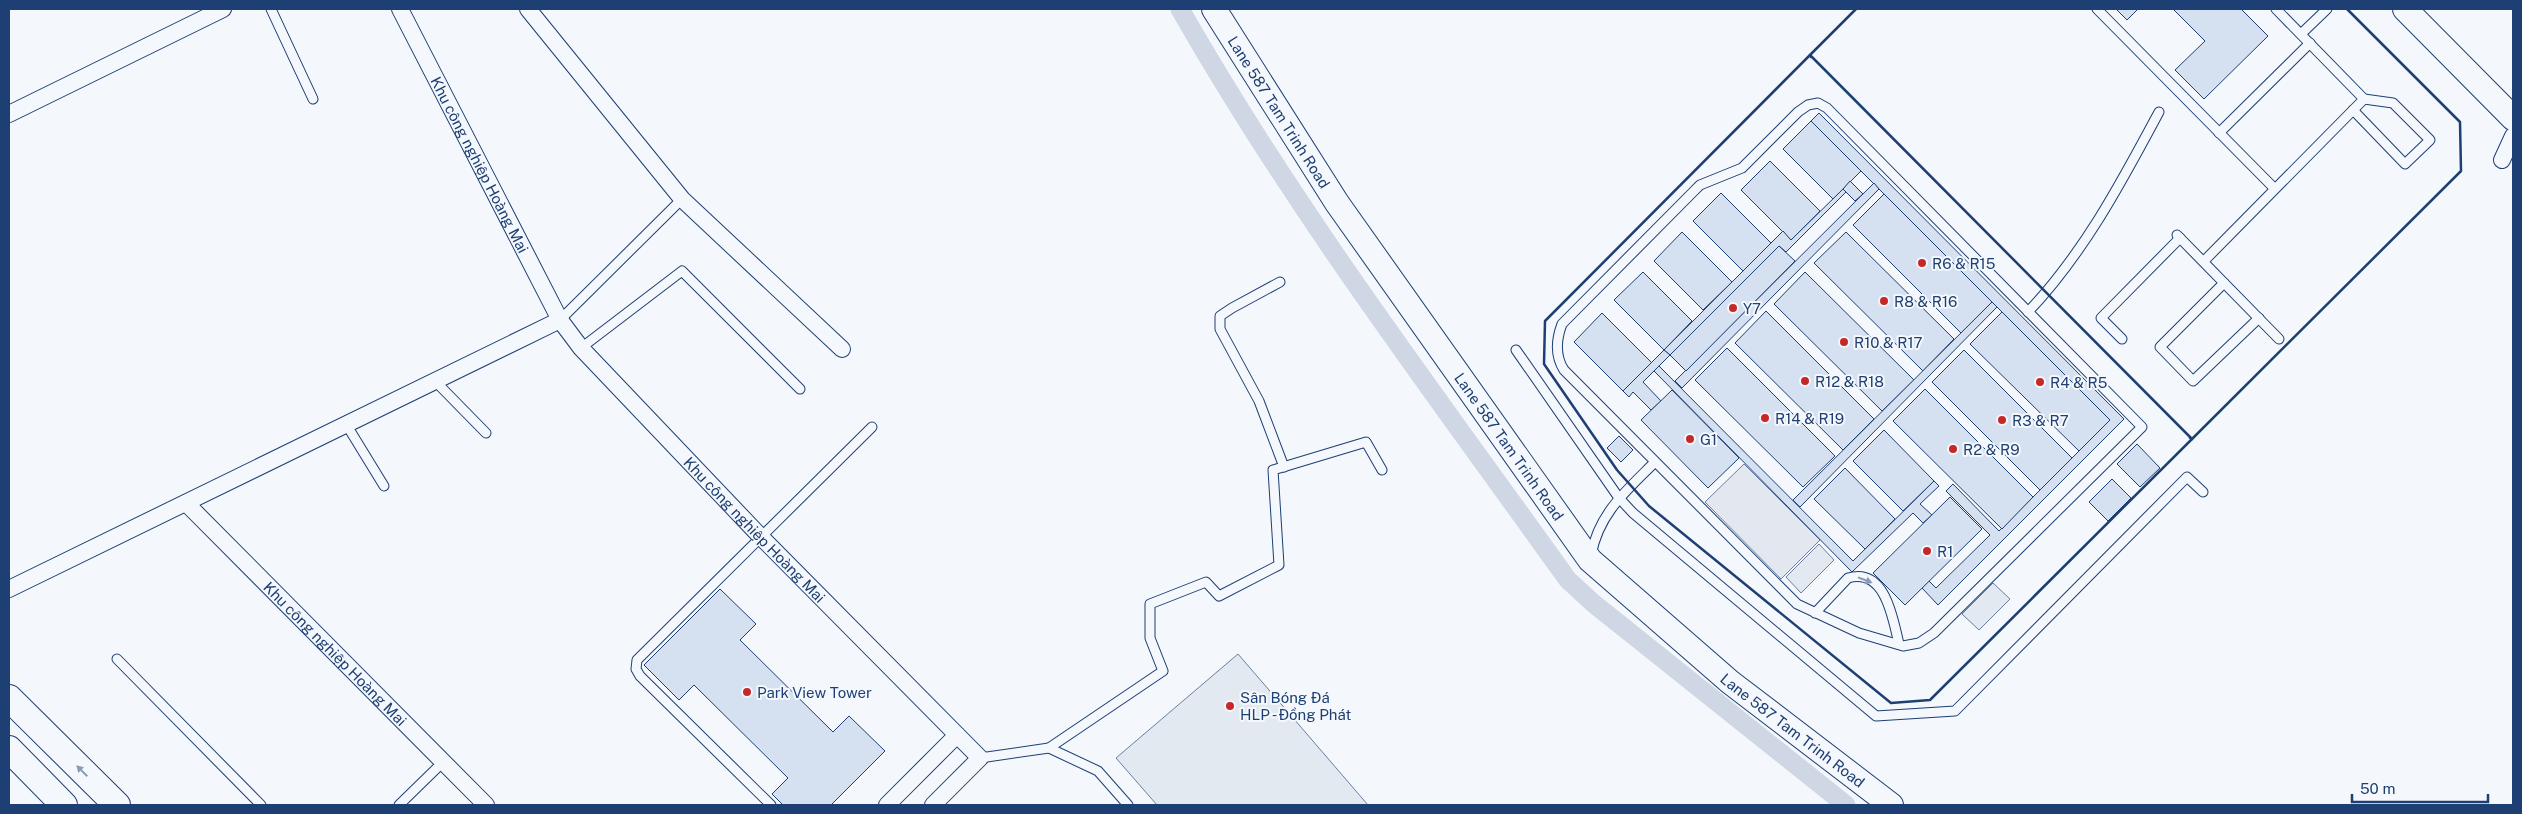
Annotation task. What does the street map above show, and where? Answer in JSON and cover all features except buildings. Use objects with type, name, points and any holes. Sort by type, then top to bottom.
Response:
[{"type":"main road","points":[[9,698],[117,805]]},
{"type":"main road","points":[[9,749],[64,805]]},
{"type":"street","points":[[9,114],[223,9]]},
{"type":"street","name":"Khu công nghiệp Hoàng Mai","points":[[400,9],[560,320],[581,348],[760,536],[980,758]]},
{"type":"street","points":[[528,9],[682,199],[842,349]]},
{"type":"street","name":"Lane 587 Tam Trinh Road","points":[[1214,9],[1338,203],[1590,560],[1730,682],[1891,805]]},
{"type":"street","points":[[2405,9],[2513,118]]},
{"type":"street","points":[[2502,160],[2513,136]]},
{"type":"street","points":[[9,589],[560,320]]},
{"type":"street","name":"Khu công nghiệp Hoàng Mai","points":[[186,503],[442,763],[486,805]]},
{"type":"street","points":[[887,805],[957,734]]},
{"type":"street","points":[[933,805],[980,758]]},
{"type":"lane","points":[[271,9],[313,99]]},
{"type":"lane","points":[[2097,9],[2274,188]]},
{"type":"lane","points":[[2276,9],[2364,99],[2393,103],[2430,140],[2405,164],[2353,110]]},
{"type":"lane","points":[[2301,34],[2327,9]]},
{"type":"lane","points":[[2219,133],[2310,43]]},
{"type":"lane","points":[[2204,262],[2274,188],[2364,99]]},
{"type":"lane","points":[[1818,103],[1827,108],[2142,427],[1934,633],[1912,645],[1898,644],[1859,633],[1797,604],[1655,462],[1564,370],[1558,361],[1557,348],[1562,324],[1700,185],[1742,168],[1798,112],[1808,105],[1818,103]]},
{"type":"lane","points":[[2028,312],[2062,273],[2108,207],[2159,112]]},
{"type":"lane","points":[[560,320],[682,199]]},
{"type":"lane","points":[[2122,339],[2101,318],[2178,236],[2279,339]]},
{"type":"lane","points":[[581,348],[682,271],[800,389]]},
{"type":"lane","points":[[1280,282],[1220,316],[1220,329],[1259,401],[1284,467]]},
{"type":"lane","points":[[2224,283],[2160,346],[2193,381],[2259,318]]},
{"type":"lane","points":[[1516,350],[1619,498],[1633,514],[1876,716],[1955,712],[2187,477],[2203,492]]},
{"type":"lane","points":[[435,381],[486,433]]},
{"type":"lane","points":[[346,424],[384,486]]},
{"type":"lane","points":[[771,805],[640,676],[636,668],[640,655],[872,427]]},
{"type":"lane","points":[[980,758],[1049,748],[1163,671],[1150,638],[1150,604],[1206,582],[1219,596],[1279,565],[1273,470],[1366,442],[1382,470]]},
{"type":"lane","points":[[1590,560],[1595,534],[1619,498],[1655,462]]},
{"type":"lane","points":[[1815,613],[1848,578],[1854,576],[1864,578],[1883,592],[1888,601],[1898,644]]},
{"type":"lane","points":[[117,658],[261,805]]},
{"type":"lane","points":[[1049,748],[1098,771],[1128,805]]},
{"type":"lane","points":[[399,805],[442,763]]},
{"type":"shaded area","points":[[1744,464],[1820,540],[1781,579],[1705,502]]},
{"type":"shaded area","points":[[1819,544],[1834,560],[1801,593],[1786,577]]},
{"type":"shaded area","points":[[1993,583],[2010,599],[1979,630],[1962,614]]},
{"type":"shaded area","name":"Sân Bóng Đá HLP - Đồng Phát","points":[[1238,654],[1368,805],[1157,805],[1116,758]]},
{"type":"waterway","points":[[1180,9],[1270,156],[1366,299],[1568,580],[1593,603],[1846,805]]},
{"type":"wall","points":[[1811,57],[1810,55],[1856,9]]},
{"type":"wall","points":[[2190,438],[2192,439],[2461,171],[2460,122],[2347,9]]},
{"type":"wall","points":[[1810,55],[2192,439],[1930,700],[1891,703],[1649,506],[1617,470],[1544,364],[1545,321],[1810,55]]},
{"type":"place","name":"R6 & R15","points":[[1922,263]]},
{"type":"place","name":"R8 & R16","points":[[1884,301]]},
{"type":"place","name":"Y7","points":[[1733,308]]},
{"type":"place","name":"R10 & R17","points":[[1844,342]]},
{"type":"place","name":"R12 & R18","points":[[1805,381]]},
{"type":"place","name":"R4 & R5","points":[[2040,382]]},
{"type":"place","name":"R14 & R19","points":[[1765,418]]},
{"type":"place","name":"R3 & R7","points":[[2002,420]]},
{"type":"place","name":"G1","points":[[1690,439]]},
{"type":"place","name":"R2 & R9","points":[[1953,449]]},
{"type":"place","name":"R1","points":[[1927,551]]},
{"type":"place","name":"Park View Tower","points":[[747,692]]},
{"type":"place","name":"Sân Bóng Đá HLP - Đồng Phát","points":[[1230,706]]}]
